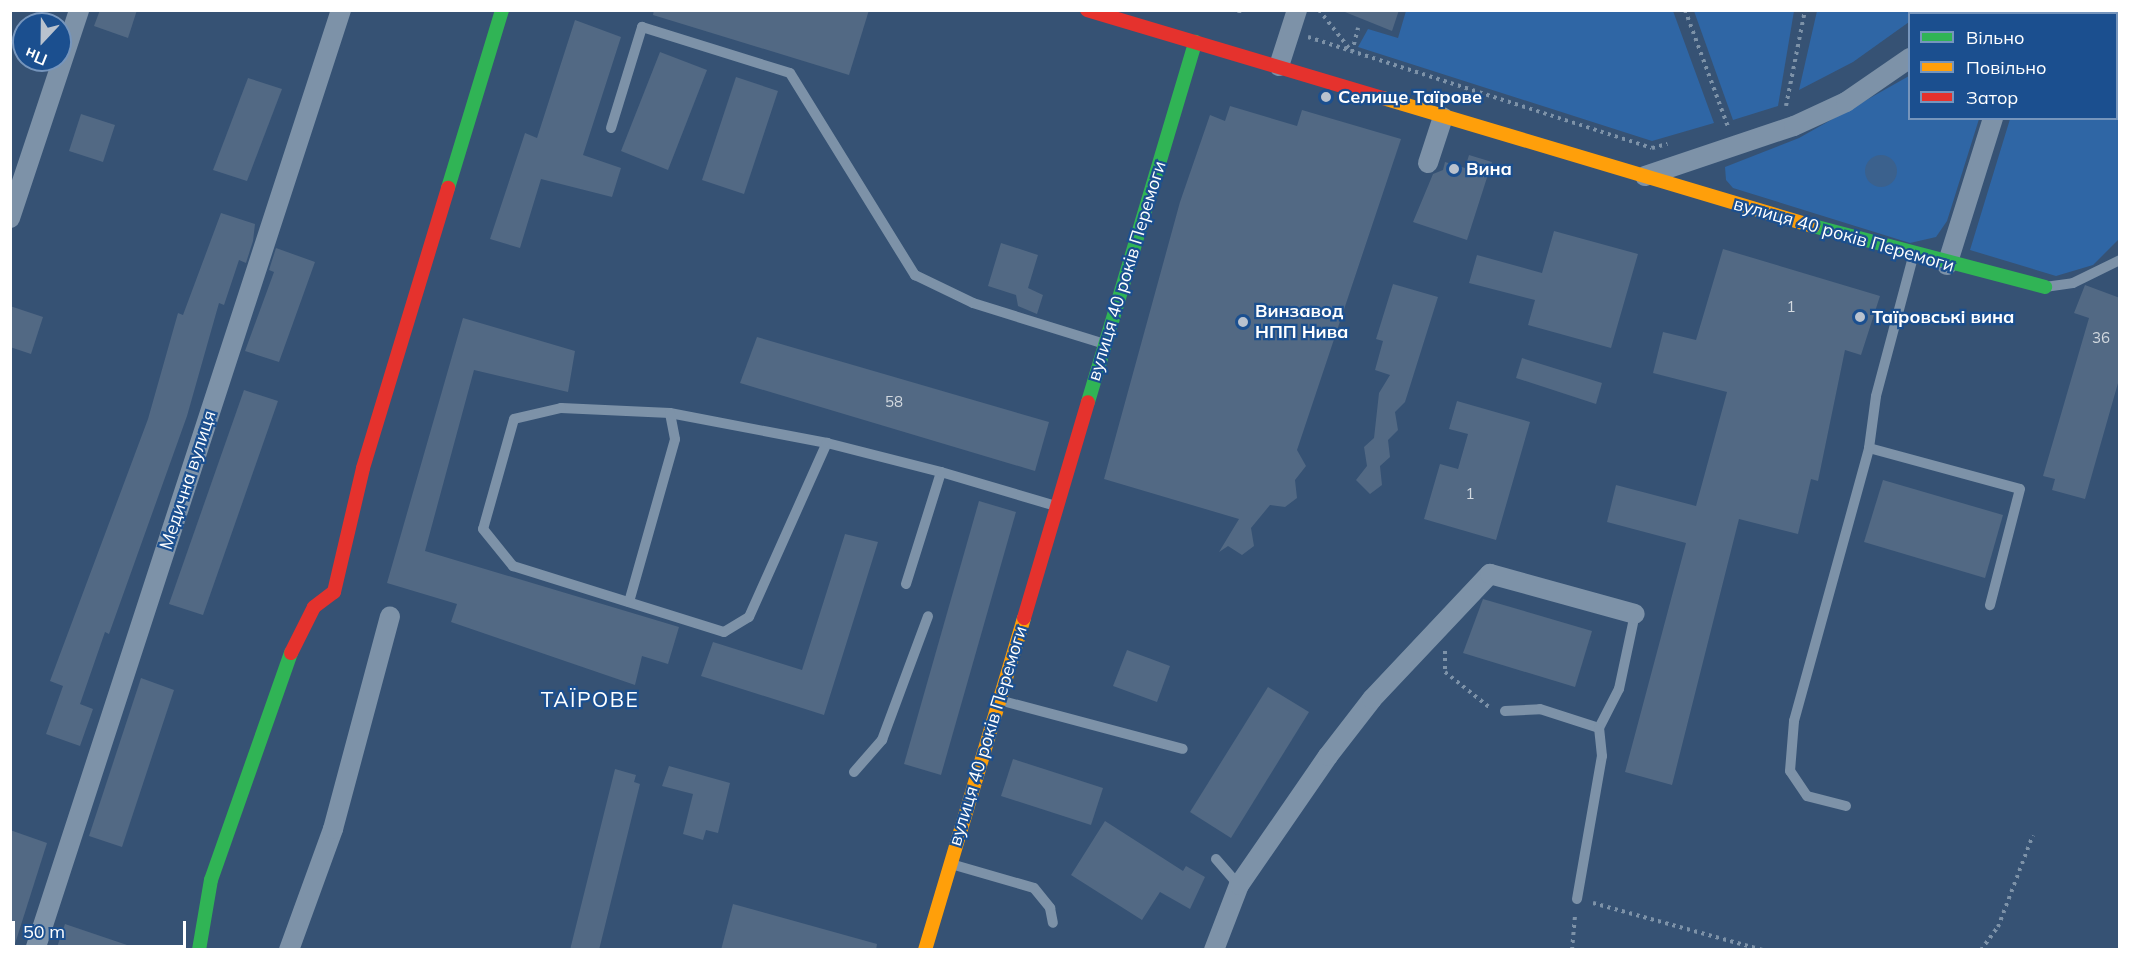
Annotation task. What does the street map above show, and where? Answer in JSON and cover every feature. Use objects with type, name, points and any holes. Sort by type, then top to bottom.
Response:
[{"type":"street","points":[[10,218],[79,10]]},
{"type":"street","name":"Медична вулиця","points":[[35,950],[341,10]]},
{"type":"street","points":[[199,950],[211,880],[279,677],[314,607],[334,592],[363,468],[502,10]]},
{"type":"street","points":[[1087,10],[1195,42]]},
{"type":"street","points":[[1279,66],[1297,10]]},
{"type":"street","name":"вулиця 40 років Перемоги","points":[[925,950],[1195,42],[1913,256],[2045,287]]},
{"type":"street","points":[[1645,176],[1794,126],[1846,102],[1908,59]]},
{"type":"street","points":[[1428,163],[1443,117]]},
{"type":"street","points":[[1947,265],[1992,120]]},
{"type":"street","points":[[1214,950],[1239,885],[1372,699],[1436,634],[1490,574],[1635,614]]},
{"type":"street","points":[[289,950],[367,716],[390,616]]},
{"type":"lane","points":[[611,128],[642,27],[790,73],[915,275],[973,303],[1106,344]]},
{"type":"lane","points":[[1846,806],[1807,796],[1790,771],[1794,721],[1869,448],[1876,396],[1913,256]]},
{"type":"lane","points":[[2045,287],[2073,283],[2120,260]]},
{"type":"lane","points":[[827,443],[749,617],[724,632],[513,566],[483,529],[514,419],[561,408],[670,413],[827,443],[940,472],[1057,506]]},
{"type":"lane","points":[[629,602],[675,439],[670,413]]},
{"type":"lane","points":[[1869,448],[2020,489],[1990,605]]},
{"type":"lane","points":[[906,584],[940,472]]},
{"type":"lane","points":[[1577,899],[1602,756],[1599,728],[1619,689],[1635,614]]},
{"type":"lane","points":[[854,772],[882,740],[927,616]]},
{"type":"lane","points":[[999,700],[1183,749]]},
{"type":"lane","points":[[1505,711],[1540,709],[1599,728]]},
{"type":"lane","points":[[1216,859],[1239,885]]},
{"type":"lane","points":[[950,863],[1034,888],[1050,908],[1053,923]]},
{"type":"path","points":[[1319,10],[1352,52]]},
{"type":"path","points":[[1685,10],[1730,130]]},
{"type":"path","points":[[1794,108],[1785,113],[1805,10]]},
{"type":"path","points":[[1352,52],[1358,28]]},
{"type":"path","points":[[1290,32],[1652,148],[1674,143]]},
{"type":"path","points":[[1719,133],[1741,127]]},
{"type":"path","points":[[1436,634],[1444,640],[1446,672],[1468,694],[1505,711]]},
{"type":"path","points":[[1981,950],[1998,927],[2033,836]]},
{"type":"path","points":[[1572,950],[1577,899],[1763,950]]},
{"type":"shaded area","points":[[1817,10],[1926,11],[1908,12],[1908,23],[1853,62],[1799,90]]},
{"type":"shaded area","points":[[1406,11],[1673,11],[1714,123],[1652,141],[1358,47],[1368,29],[1398,38]]},
{"type":"shaded area","points":[[1694,11],[1794,11],[1778,106],[1733,120]]},
{"type":"shaded area","points":[[2043,11],[2119,11],[2119,239],[2093,265],[2056,276],[1970,250],[2010,120],[2118,120],[2118,12]]},
{"type":"shaded area","points":[[1908,77],[1908,120],[1979,120],[1947,221],[1936,237],[1910,243],[1733,188],[1726,180],[1725,167],[1799,138]]},
{"type":"shaded area","points":[[1881,155],[1892,160],[1897,171],[1892,182],[1881,187],[1870,182],[1865,171],[1870,160]]},
{"type":"building","points":[[100,10],[137,10],[128,38],[94,26]]},
{"type":"building","points":[[654,10],[869,10],[849,75],[653,15]]},
{"type":"building","points":[[1340,10],[1399,10],[1392,31]]},
{"type":"building","points":[[575,20],[621,37],[583,155],[621,168],[612,197],[541,179],[520,248],[490,239],[525,133],[537,138]]},
{"type":"building","points":[[660,52],[707,70],[668,170],[621,151]]},
{"type":"building","points":[[736,77],[778,91],[744,194],[702,180]]},
{"type":"building","points":[[248,78],[282,89],[247,181],[213,170]]},
{"type":"building","name":"Винзавод НПП Нива","points":[[1230,106],[1297,126],[1302,110],[1401,139],[1297,450],[1306,466],[1295,480],[1297,498],[1285,507],[1270,505],[1251,528],[1254,546],[1242,555],[1228,546],[1219,552],[1239,519],[1104,479],[1180,202],[1210,115],[1225,121]]},
{"type":"building","points":[[81,114],[115,125],[103,162],[69,151]]},
{"type":"building","points":[[1469,155],[1492,162],[1467,240],[1413,222],[1433,174],[1443,170],[1445,162],[1465,168]]},
{"type":"building","points":[[221,213],[255,224],[253,241],[246,263],[239,260],[224,305],[219,303],[187,416],[109,634],[105,632],[80,704],[93,709],[80,746],[46,734],[63,686],[50,681],[148,419],[178,313],[183,315]]},
{"type":"building","points":[[1554,231],[1638,254],[1611,348],[1528,325],[1535,300],[1469,283],[1477,255],[1542,273]]},
{"type":"building","points":[[1001,243],[1038,255],[1028,288],[1043,295],[1037,314],[1018,306],[1016,295],[988,286]]},
{"type":"building","points":[[276,248],[315,262],[279,362],[245,351],[274,272],[269,270]]},
{"type":"building","points":[[1723,249],[1880,296],[1861,355],[1845,350],[1818,481],[1811,479],[1798,534],[1739,519],[1672,785],[1625,772],[1686,543],[1607,522],[1616,485],[1696,506],[1727,392],[1653,373],[1663,332],[1696,340]]},
{"type":"building","points":[[1393,284],[1438,297],[1405,402],[1395,412],[1398,430],[1388,440],[1390,457],[1380,466],[1382,485],[1370,494],[1356,480],[1367,466],[1364,447],[1374,438],[1379,393],[1390,375],[1375,370],[1383,341],[1376,339]]},
{"type":"building","points":[[2085,285],[2120,298],[2120,376],[2085,499],[2052,490],[2055,479],[2043,476],[2089,318],[2074,313]]},
{"type":"building","points":[[10,306],[43,317],[31,354],[10,347]]},
{"type":"building","points":[[463,318],[575,351],[568,392],[474,370],[425,551],[679,627],[668,664],[642,656],[635,685],[451,622],[457,604],[387,583]]},
{"type":"building","points":[[757,337],[1049,422],[1035,471],[740,383]]},
{"type":"building","points":[[1522,358],[1602,383],[1596,404],[1516,378]]},
{"type":"building","points":[[244,390],[278,401],[203,615],[169,604]]},
{"type":"building","points":[[1457,401],[1530,422],[1496,540],[1424,519],[1440,464],[1458,469],[1468,434],[1449,429]]},
{"type":"building","points":[[1883,480],[2003,515],[1985,578],[1864,542]]},
{"type":"building","points":[[979,501],[1016,512],[941,775],[904,764]]},
{"type":"building","points":[[845,534],[878,542],[824,715],[701,676],[713,642],[802,670]]},
{"type":"building","points":[[1483,599],[1592,631],[1575,687],[1463,653]]},
{"type":"building","points":[[1127,650],[1170,666],[1157,702],[1113,686]]},
{"type":"building","points":[[141,678],[174,690],[122,847],[89,836]]},
{"type":"building","points":[[1268,687],[1309,712],[1231,838],[1190,812]]},
{"type":"building","points":[[1013,759],[1103,788],[1091,825],[1001,796]]},
{"type":"building","points":[[669,766],[730,783],[718,833],[706,830],[703,840],[683,834],[693,794],[662,786]]},
{"type":"building","points":[[615,769],[636,775],[634,782],[640,784],[599,950],[570,950]]},
{"type":"building","points":[[1105,821],[1183,871],[1186,866],[1205,877],[1190,909],[1160,892],[1142,920],[1071,875]]},
{"type":"building","points":[[10,830],[47,843],[14,947],[10,947]]},
{"type":"building","points":[[733,904],[877,944],[876,950],[721,950]]},
{"type":"building","points":[[65,924],[130,946],[129,950],[56,950]]},
{"type":"traffic: fast","points":[[448,188],[502,10]]},
{"type":"traffic: fast","points":[[1088,402],[1195,42]]},
{"type":"traffic: fast","points":[[1813,226],[2045,287]]},
{"type":"traffic: fast","points":[[199,950],[211,880],[291,653]]},
{"type":"traffic: slow","points":[[1383,98],[1813,226]]},
{"type":"traffic: slow","points":[[925,950],[1024,618]]},
{"type":"traffic: jam","points":[[1087,10],[1383,98]]},
{"type":"traffic: jam","points":[[291,653],[314,607],[334,592],[363,468],[448,188]]},
{"type":"traffic: jam","points":[[1024,618],[1088,402]]},
{"type":"place","name":"Селище Таїрове","points":[[1326,97]]},
{"type":"place","name":"Вина","points":[[1454,169]]},
{"type":"place","name":"Таїровські вина","points":[[1860,317]]},
{"type":"place","name":"Винзавод НПП Нива","points":[[1243,322]]},
{"type":"district","name":"ТАЇРОВЕ","points":[[590,699]]}]
